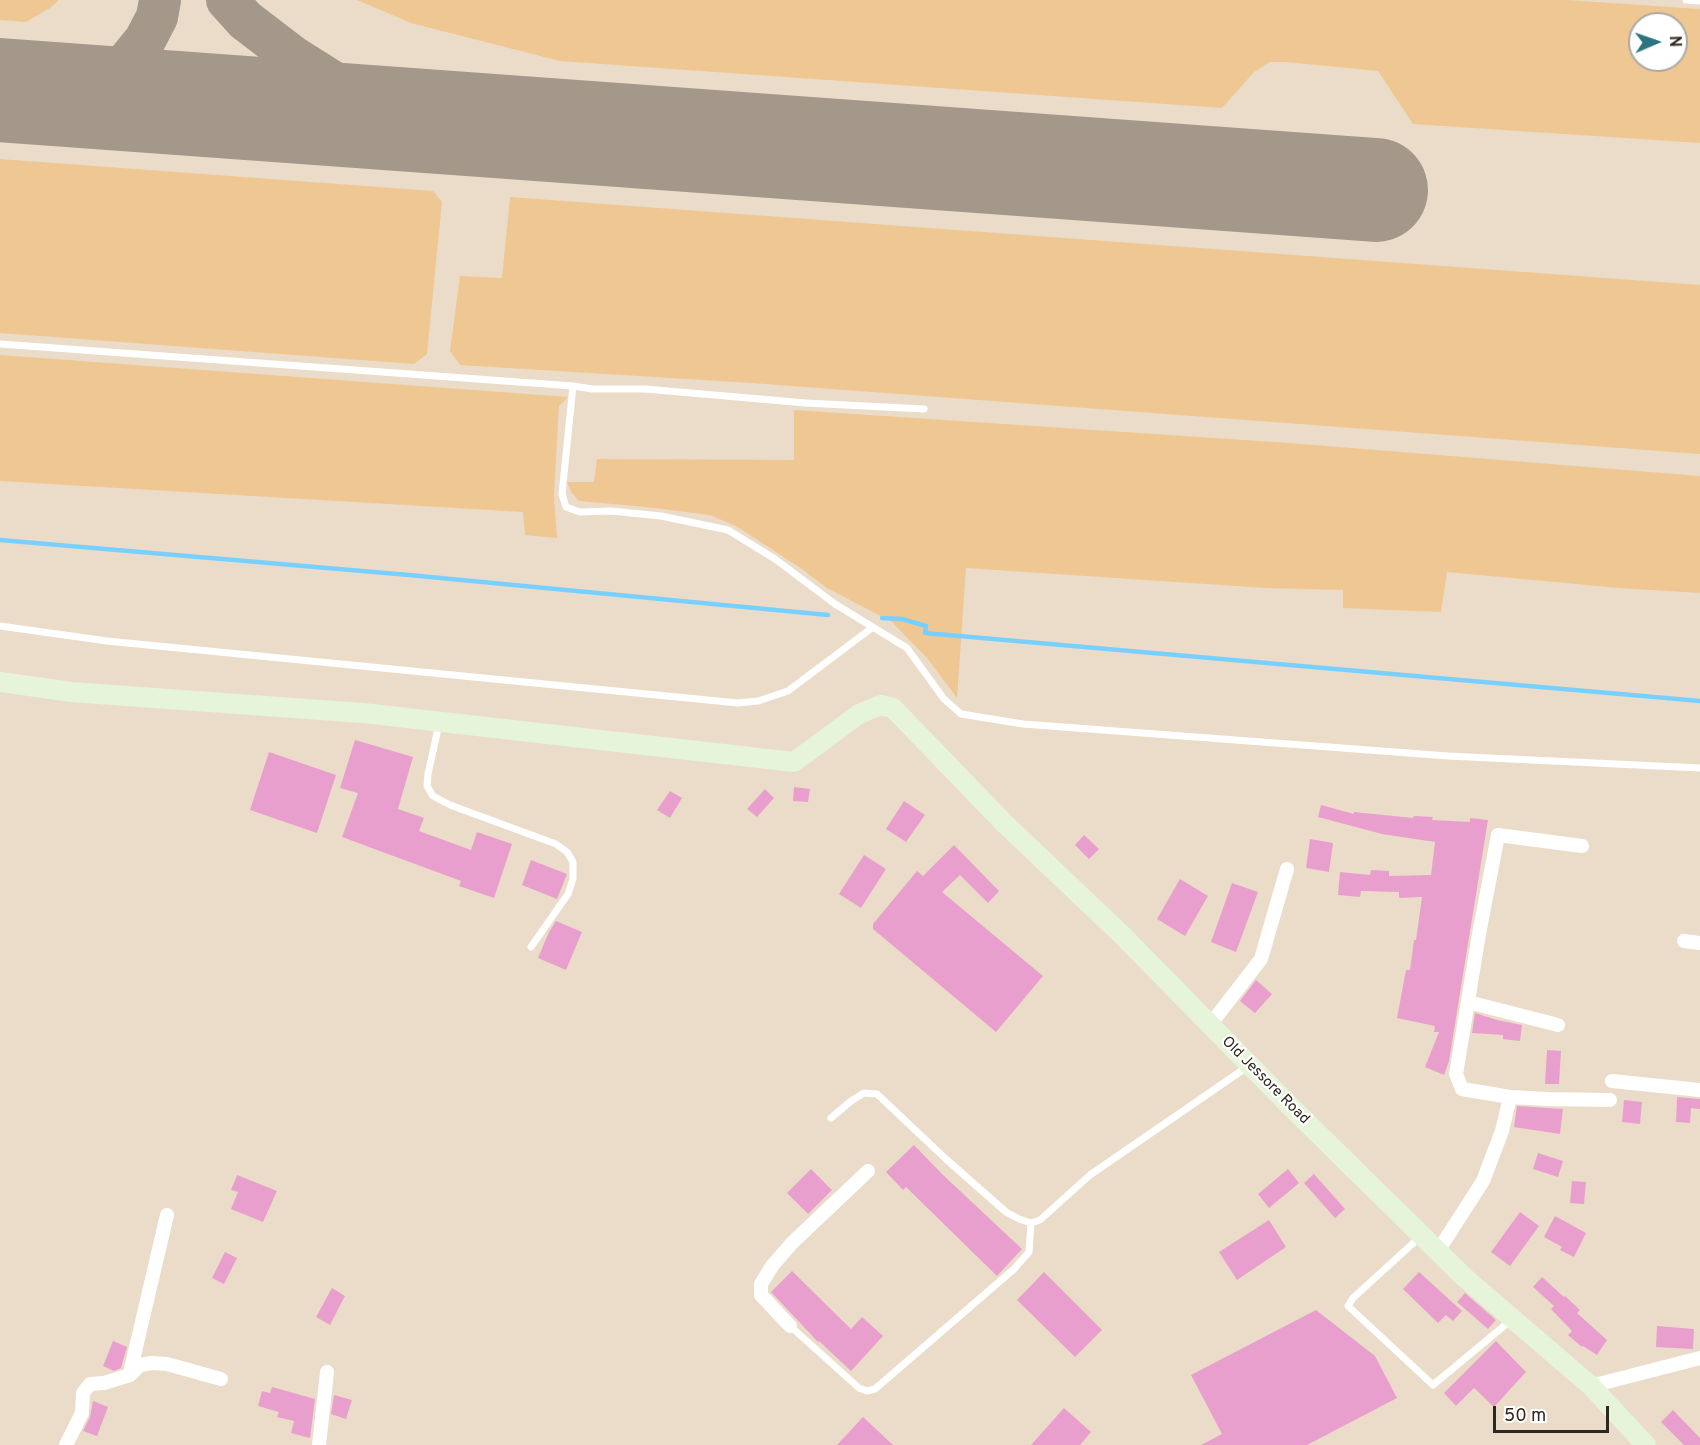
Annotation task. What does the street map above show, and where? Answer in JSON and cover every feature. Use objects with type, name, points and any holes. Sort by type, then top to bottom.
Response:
[{"type":"street","points":[[0,682],[71,692],[363,713],[440,722]]},
{"type":"street","name":"Old Jessore Road","points":[[440,722],[794,762],[859,714],[881,705],[893,708],[1004,823],[1122,935],[1422,1236],[1464,1277],[1592,1386],[1646,1445]]},
{"type":"street","points":[[1582,846],[1498,835],[1456,1074],[1462,1089],[1510,1097],[1610,1100]]},
{"type":"street","points":[[1210,1025],[1261,959],[1287,869]]},
{"type":"street","points":[[1684,941],[1700,943]]},
{"type":"street","points":[[1468,1002],[1558,1025]]},
{"type":"street","points":[[1612,1082],[1700,1090]]},
{"type":"street","points":[[1438,1251],[1483,1181],[1502,1131],[1510,1097]]},
{"type":"street","points":[[790,1326],[761,1294],[761,1284],[772,1266],[792,1242],[868,1171]]},
{"type":"street","points":[[130,1375],[167,1215]]},
{"type":"street","points":[[1592,1386],[1700,1358]]},
{"type":"street","points":[[66,1445],[82,1413],[83,1393],[90,1384],[104,1383],[130,1375],[140,1365],[152,1363],[167,1364],[221,1380]]},
{"type":"street","points":[[319,1445],[327,1372]]},
{"type":"lane","points":[[1686,0],[1700,1]]},
{"type":"lane","points":[[0,344],[592,389],[645,389],[806,403],[924,409]]},
{"type":"lane","points":[[573,386],[562,494],[566,507],[580,512],[661,516],[729,530],[775,559],[836,604],[908,648],[944,699],[961,714],[1023,724],[1448,756],[1700,768]]},
{"type":"lane","points":[[0,626],[107,641],[738,703],[759,701],[789,691],[873,627]]},
{"type":"lane","points":[[440,722],[428,774],[427,786],[433,796],[450,805],[556,844],[567,852],[573,862],[573,879],[568,894],[531,947]]},
{"type":"lane","points":[[831,1118],[864,1093],[877,1094],[946,1160],[1006,1212],[1018,1220],[1031,1223],[1040,1220],[1090,1176],[1250,1065]]},
{"type":"lane","points":[[790,1326],[859,1388],[867,1391],[875,1389],[1014,1269],[1029,1252],[1031,1223]]},
{"type":"lane","points":[[1422,1236],[1353,1298],[1348,1306],[1433,1385],[1513,1319]]},
{"type":"shaded area","points":[[0,0],[59,0],[26,22],[0,20]]},
{"type":"shaded area","points":[[357,0],[1567,0],[1700,9],[1700,143],[1413,124],[1378,71],[1286,62],[1270,62],[1254,72],[1222,108],[560,61],[411,23]]},
{"type":"shaded area","points":[[0,159],[433,191],[442,202],[427,354],[414,364],[0,333]]},
{"type":"shaded area","points":[[510,197],[1700,285],[1700,454],[752,383],[460,365],[450,351],[460,276],[502,278]]},
{"type":"shaded area","points":[[0,355],[568,397],[559,406],[554,496],[557,538],[525,535],[523,512],[0,481]]},
{"type":"shaded area","points":[[794,410],[1289,443],[1700,476],[1700,593],[1447,572],[1441,612],[1343,608],[1343,590],[1266,588],[966,568],[957,698],[927,658],[892,622],[827,588],[736,526],[710,515],[579,501],[567,482],[594,482],[597,459],[794,460]]},
{"type":"building","points":[[355,740],[413,757],[398,809],[424,818],[419,831],[471,850],[477,832],[512,844],[494,898],[459,886],[461,881],[342,837],[358,793],[340,788]]},
{"type":"building","points":[[269,752],[336,775],[317,833],[250,810]]},
{"type":"building","points":[[794,787],[810,789],[808,802],[793,801]]},
{"type":"building","points":[[765,789],[774,798],[757,817],[747,809]]},
{"type":"building","points":[[670,791],[682,798],[670,818],[657,810]]},
{"type":"building","points":[[904,801],[925,815],[906,842],[886,829]]},
{"type":"building","points":[[1321,805],[1354,814],[1354,812],[1413,818],[1414,816],[1433,817],[1432,820],[1470,822],[1470,818],[1488,820],[1449,1061],[1444,1075],[1425,1067],[1439,1032],[1434,1032],[1435,1026],[1397,1018],[1406,970],[1410,970],[1422,897],[1399,898],[1399,892],[1361,891],[1360,897],[1338,895],[1340,872],[1370,875],[1371,870],[1389,871],[1389,876],[1431,875],[1435,842],[1382,834],[1318,817]]},
{"type":"building","points":[[1084,835],[1099,849],[1089,859],[1075,845]]},
{"type":"building","points":[[1310,839],[1333,843],[1329,872],[1306,868]]},
{"type":"building","points":[[954,845],[999,891],[988,903],[960,875],[942,892],[1043,976],[996,1032],[873,929],[873,924],[917,871],[923,876]]},
{"type":"building","points":[[864,855],[886,869],[861,908],[839,894]]},
{"type":"building","points":[[531,860],[567,874],[557,899],[522,885]]},
{"type":"building","points":[[1180,879],[1208,896],[1185,936],[1157,919]]},
{"type":"building","points":[[1232,883],[1258,892],[1236,952],[1211,942]]},
{"type":"building","points":[[556,921],[582,932],[566,970],[538,958]]},
{"type":"building","points":[[1256,980],[1272,994],[1255,1013],[1240,1001]]},
{"type":"building","points":[[1475,1013],[1522,1025],[1520,1041],[1503,1039],[1503,1035],[1472,1033]]},
{"type":"building","points":[[1547,1050],[1561,1051],[1559,1084],[1545,1084]]},
{"type":"building","points":[[1677,1097],[1700,1099],[1700,1109],[1691,1108],[1690,1123],[1676,1122]]},
{"type":"building","points":[[1624,1100],[1642,1102],[1640,1124],[1622,1122]]},
{"type":"building","points":[[1517,1106],[1563,1109],[1560,1134],[1514,1127]]},
{"type":"building","points":[[914,1145],[1022,1249],[997,1276],[906,1187],[903,1190],[886,1172]]},
{"type":"building","points":[[1538,1153],[1563,1161],[1558,1177],[1533,1169]]},
{"type":"building","points":[[811,1169],[832,1190],[808,1214],[787,1193]]},
{"type":"building","points":[[1288,1169],[1299,1183],[1269,1208],[1258,1194]]},
{"type":"building","points":[[1314,1174],[1345,1209],[1335,1218],[1304,1183]]},
{"type":"building","points":[[237,1175],[277,1191],[263,1222],[231,1209],[238,1192],[231,1190]]},
{"type":"building","points":[[1572,1181],[1586,1182],[1584,1204],[1570,1203]]},
{"type":"building","points":[[1520,1212],[1539,1226],[1510,1266],[1491,1252]]},
{"type":"building","points":[[1555,1216],[1586,1233],[1574,1257],[1560,1250],[1562,1247],[1544,1237]]},
{"type":"building","points":[[1269,1220],[1286,1247],[1237,1280],[1219,1252]]},
{"type":"building","points":[[225,1252],[237,1258],[224,1284],[212,1278]]},
{"type":"building","points":[[792,1271],[851,1329],[862,1317],[883,1336],[851,1371],[818,1342],[771,1292]]},
{"type":"building","points":[[1044,1272],[1102,1330],[1075,1357],[1017,1300]]},
{"type":"building","points":[[1419,1272],[1462,1311],[1453,1321],[1446,1315],[1438,1323],[1403,1289]]},
{"type":"building","points":[[1542,1277],[1580,1310],[1577,1313],[1607,1340],[1597,1355],[1582,1347],[1568,1335],[1572,1331],[1551,1309],[1554,1306],[1533,1287]]},
{"type":"building","points":[[332,1288],[345,1296],[330,1325],[316,1317]]},
{"type":"building","points":[[1465,1293],[1496,1320],[1488,1329],[1457,1302]]},
{"type":"building","points":[[1316,1310],[1375,1356],[1397,1398],[1307,1445],[1201,1445],[1222,1434],[1191,1375]]},
{"type":"building","points":[[1657,1326],[1694,1329],[1693,1349],[1656,1347]]},
{"type":"building","points":[[113,1341],[127,1347],[121,1368],[114,1371],[103,1366]]},
{"type":"building","points":[[1496,1341],[1526,1372],[1494,1407],[1474,1388],[1456,1406],[1444,1393]]},
{"type":"building","points":[[272,1387],[315,1399],[310,1438],[291,1433],[294,1421],[277,1417],[279,1412],[258,1406],[262,1391],[270,1393]]},
{"type":"building","points":[[334,1395],[352,1400],[346,1419],[331,1414]]},
{"type":"building","points":[[93,1401],[108,1407],[97,1436],[83,1431],[90,1417]]},
{"type":"building","points":[[1064,1408],[1091,1432],[1080,1445],[1031,1445]]},
{"type":"building","points":[[1673,1410],[1700,1438],[1700,1445],[1684,1445],[1661,1422]]},
{"type":"building","points":[[863,1417],[893,1445],[837,1445]]},
{"type":"waterway","points":[[0,540],[409,575],[828,615]]},
{"type":"waterway","points":[[882,618],[902,619],[926,626],[925,633],[1700,701]]},
{"type":"taxiway","points":[[56,94],[83,87],[105,77],[128,61],[145,40],[157,17],[160,0]]},
{"type":"taxiway","points":[[227,0],[245,20],[292,56],[338,85],[374,104],[438,122]]},
{"type":"runway","points":[[0,90],[1376,190]]}]
